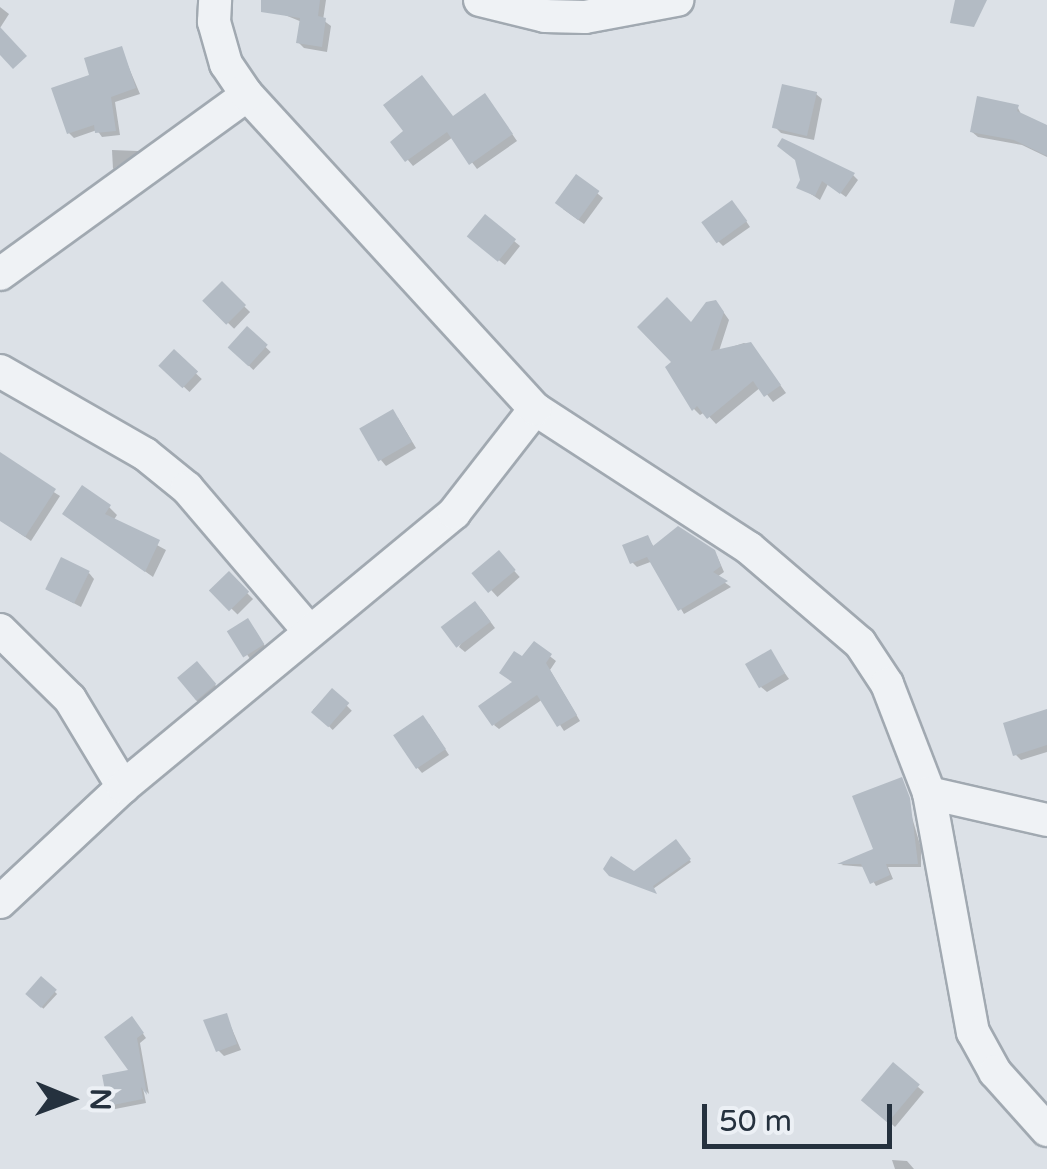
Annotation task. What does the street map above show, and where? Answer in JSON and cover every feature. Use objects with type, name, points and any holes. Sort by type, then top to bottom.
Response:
[{"type":"street","points":[[214,0],[214,22],[226,64],[247,95],[535,409],[750,548],[860,643],[887,684],[929,793],[972,1032],[995,1072],[1047,1130]]},
{"type":"street","points":[[480,0],[545,16],[585,16],[678,0]]},
{"type":"street","points":[[0,274],[247,95]]},
{"type":"street","points":[[0,371],[145,454],[186,488],[309,632]]},
{"type":"street","points":[[0,902],[124,787],[454,513],[535,409]]},
{"type":"street","points":[[0,630],[70,699],[124,787]]},
{"type":"street","points":[[929,793],[1047,820]]},
{"type":"building","points":[[261,0],[320,0],[318,16],[326,18],[322,47],[296,43],[300,18],[261,12]]},
{"type":"building","points":[[955,0],[987,0],[974,27],[950,23]]},
{"type":"building","points":[[0,27],[27,56],[13,69],[0,55]]},
{"type":"building","points":[[122,46],[136,88],[111,97],[116,131],[95,133],[94,125],[67,134],[51,88],[89,75],[84,58]]},
{"type":"building","points":[[422,75],[453,116],[485,93],[513,134],[469,165],[447,132],[405,162],[390,142],[403,131],[383,105]]},
{"type":"building","points":[[782,84],[817,92],[807,136],[772,128]]},
{"type":"building","points":[[977,96],[1019,105],[1017,111],[1047,125],[1047,156],[1014,140],[970,132]]},
{"type":"building","points":[[782,138],[855,173],[840,194],[822,181],[815,196],[796,188],[800,180],[795,160],[777,146]]},
{"type":"building","points":[[576,174],[599,191],[578,220],[555,203]]},
{"type":"building","points":[[732,200],[747,221],[717,243],[701,222]]},
{"type":"building","points":[[485,214],[516,239],[498,262],[467,237]]},
{"type":"building","points":[[222,281],[246,305],[226,325],[202,301]]},
{"type":"building","points":[[667,297],[691,322],[706,302],[716,300],[724,312],[711,351],[751,342],[781,385],[764,397],[753,381],[707,419],[697,406],[692,411],[665,367],[671,362],[637,327]]},
{"type":"building","points":[[247,326],[268,345],[248,366],[228,348]]},
{"type":"building","points":[[174,349],[198,372],[182,388],[158,366]]},
{"type":"building","points":[[393,409],[412,442],[378,461],[359,428]]},
{"type":"building","points":[[0,452],[56,489],[25,537],[0,521]]},
{"type":"building","points":[[82,485],[111,505],[105,514],[160,540],[145,572],[62,514]]},
{"type":"building","points":[[678,526],[715,550],[721,566],[713,572],[728,581],[678,611],[647,557],[630,564],[622,545],[648,535],[653,546]]},
{"type":"building","points":[[499,550],[516,570],[488,593],[471,573]]},
{"type":"building","points":[[61,557],[90,571],[74,603],[45,589]]},
{"type":"building","points":[[229,571],[249,592],[229,611],[209,590]]},
{"type":"building","points":[[475,601],[491,622],[456,648],[441,627]]},
{"type":"building","points":[[248,618],[264,644],[243,658],[227,631]]},
{"type":"building","points":[[534,641],[552,654],[546,663],[577,715],[557,727],[537,695],[492,726],[478,706],[512,682],[499,673],[514,651],[522,656]]},
{"type":"building","points":[[771,649],[785,673],[759,688],[745,664]]},
{"type":"building","points":[[197,661],[216,684],[196,701],[177,678]]},
{"type":"building","points":[[332,688],[349,703],[328,727],[311,712]]},
{"type":"building","points":[[1047,709],[1047,745],[1013,756],[1003,723]]},
{"type":"building","points":[[423,715],[446,749],[416,769],[393,735]]},
{"type":"building","points":[[902,777],[910,798],[918,864],[886,864],[890,875],[870,884],[861,864],[837,864],[873,849],[852,796]]},
{"type":"building","points":[[676,839],[691,859],[653,886],[657,894],[609,876],[603,869],[611,856],[634,871]]},
{"type":"building","points":[[41,976],[57,990],[41,1008],[25,994]]},
{"type":"building","points":[[227,1013],[237,1044],[216,1052],[203,1020]]},
{"type":"building","points":[[132,1016],[144,1033],[137,1038],[147,1095],[141,1087],[143,1099],[108,1106],[102,1075],[128,1070],[104,1037]]},
{"type":"building","points":[[893,1062],[920,1084],[888,1123],[861,1100]]}]
